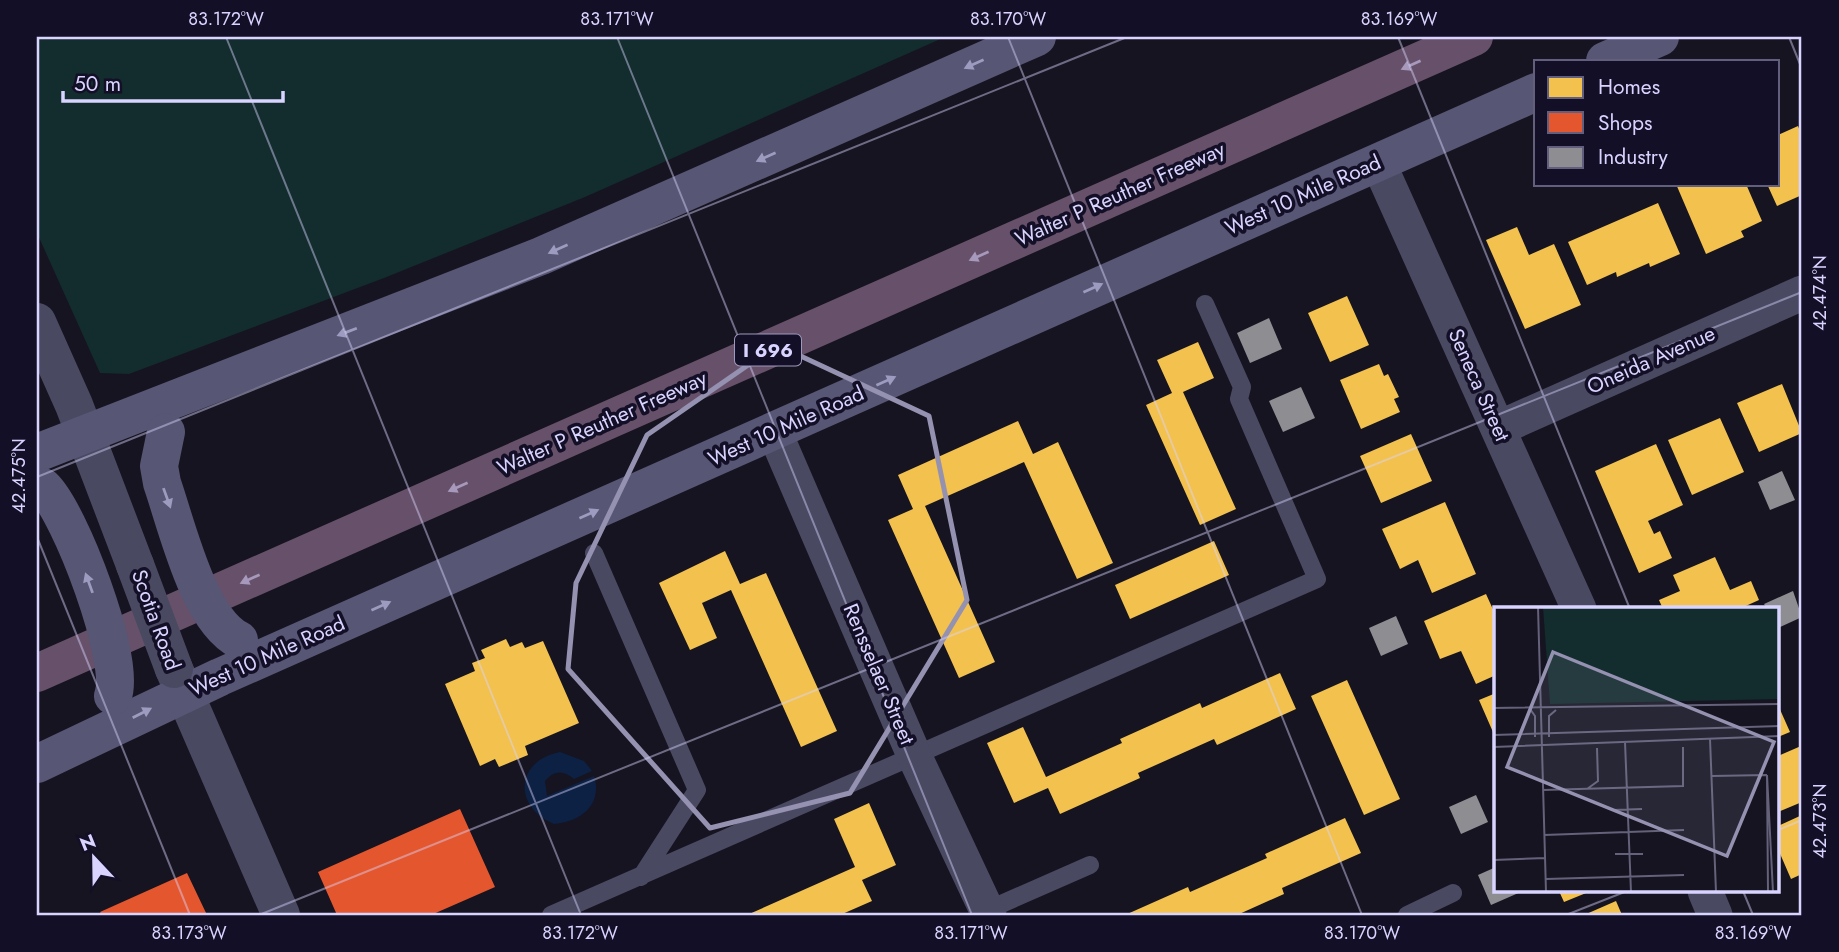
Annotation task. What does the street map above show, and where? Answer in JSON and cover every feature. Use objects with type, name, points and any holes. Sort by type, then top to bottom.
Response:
[{"type":"highway","name":"Walter P Reuther Freeway","points":[[37,673],[1474,37]]},
{"type":"main road","points":[[72,748],[102,718],[113,696],[116,664],[107,629],[64,516],[39,474],[92,449],[190,393],[541,257],[1037,37]]},
{"type":"main road","points":[[1607,60],[1660,37]]},
{"type":"main road","name":"West 10 Mile Road","points":[[37,764],[72,748],[179,681],[289,647],[1534,93]]},
{"type":"main road","points":[[190,393],[166,432],[159,466],[162,483],[205,604],[221,626],[239,640],[257,648],[289,647]]},
{"type":"street","name":"Seneca Street","points":[[1378,162],[1578,607]]},
{"type":"street","name":"Oneida Avenue","points":[[1499,428],[1802,293]]},
{"type":"street","name":"Scotia Road","points":[[37,322],[92,449],[179,681],[281,915]]},
{"type":"street","name":"Rensselaer Street","points":[[774,431],[984,914]]},
{"type":"street","points":[[1704,892],[1716,915]]},
{"type":"lane","points":[[551,915],[1317,579],[1239,399],[1242,387],[1205,304]]},
{"type":"lane","points":[[593,553],[696,790],[641,877]]},
{"type":"lane","points":[[984,914],[1090,865]]},
{"type":"lane","points":[[1407,915],[1453,893]]},
{"type":"highlighted area","points":[[777,345],[929,416],[967,600],[850,793],[710,828],[568,669],[576,583],[647,435]]},
{"type":"green space","points":[[37,37],[945,37],[585,197],[384,278],[129,374],[100,373],[37,233]]},
{"type":"water","points":[[560,752],[584,761],[592,771],[574,779],[567,774],[555,773],[545,781],[547,796],[594,776],[596,786],[588,810],[573,820],[554,824],[531,807],[525,785],[534,765],[545,757]]},
{"type":"building: Homes","points":[[1798,126],[1802,136],[1802,195],[1777,206],[1768,186],[1780,186],[1780,134]]},
{"type":"building: Homes","points":[[1677,186],[1747,186],[1762,221],[1741,231],[1744,237],[1706,254]]},
{"type":"building: Homes","points":[[1658,203],[1680,254],[1650,267],[1649,263],[1617,277],[1616,272],[1587,285],[1568,242]]},
{"type":"building: Homes","points":[[1517,227],[1529,255],[1554,244],[1581,305],[1525,329],[1486,240]]},
{"type":"building: Homes","points":[[1347,296],[1369,345],[1330,362],[1308,313]]},
{"type":"building: Homes","points":[[1198,342],[1214,378],[1183,392],[1236,509],[1200,525],[1146,405],[1172,393],[1157,360]]},
{"type":"building: Homes","points":[[1379,364],[1384,376],[1388,374],[1399,397],[1394,399],[1400,412],[1361,429],[1340,380]]},
{"type":"building: Homes","points":[[1782,384],[1802,433],[1759,452],[1737,403]]},
{"type":"building: Homes","points":[[1720,418],[1744,472],[1692,495],[1668,440]]},
{"type":"building: Homes","points":[[1018,421],[1033,454],[1058,442],[1113,563],[1077,579],[1024,462],[925,506],[995,662],[959,678],[888,520],[913,509],[898,475]]},
{"type":"building: Homes","points":[[1411,434],[1432,481],[1381,503],[1360,456]]},
{"type":"building: Homes","points":[[1656,444],[1683,505],[1648,521],[1654,534],[1660,531],[1672,558],[1639,573],[1595,471]]},
{"type":"building: Homes","points":[[1445,502],[1476,574],[1432,593],[1418,560],[1400,569],[1382,529]]},
{"type":"building: Homes","points":[[1214,541],[1229,575],[1130,619],[1115,585]]},
{"type":"building: Homes","points":[[725,551],[740,584],[766,573],[837,731],[801,747],[731,590],[702,603],[717,638],[690,650],[659,583]]},
{"type":"building: Homes","points":[[1715,557],[1730,590],[1751,581],[1759,600],[1743,607],[1662,607],[1659,600],[1680,591],[1673,575]]},
{"type":"building: Homes","points":[[1486,594],[1494,612],[1494,676],[1476,684],[1461,651],[1440,659],[1424,621]]},
{"type":"building: Homes","points":[[506,639],[510,647],[522,642],[525,648],[543,641],[579,723],[525,746],[528,755],[499,767],[495,759],[480,766],[445,684],[475,671],[472,663],[485,658],[481,650]]},
{"type":"building: Homes","points":[[1280,673],[1296,709],[1217,745],[1214,739],[1138,773],[1140,778],[1060,814],[1048,788],[1014,803],[987,743],[1023,727],[1046,777],[1122,743],[1120,739],[1200,703],[1202,708]]},
{"type":"building: Homes","points":[[1347,680],[1400,799],[1364,815],[1311,696]]},
{"type":"building: Homes","points":[[1494,694],[1494,734],[1479,700]]},
{"type":"building: Homes","points":[[1780,710],[1790,732],[1780,736]]},
{"type":"building: Homes","points":[[1801,746],[1802,802],[1780,811],[1780,755]]},
{"type":"building: Homes","points":[[869,803],[896,865],[862,880],[872,901],[840,915],[747,915],[855,867],[834,819]]},
{"type":"building: Homes","points":[[1802,815],[1802,874],[1791,879],[1780,854],[1780,825]]},
{"type":"building: Homes","points":[[1345,818],[1361,853],[1282,888],[1284,894],[1237,915],[1125,915],[1188,887],[1190,892],[1267,858],[1265,854]]},
{"type":"building: Homes","points":[[1559,892],[1589,892],[1564,902]]},
{"type":"building: Homes","points":[[1616,901],[1622,915],[1584,915]]},
{"type":"building: Shops","points":[[460,809],[495,887],[431,915],[337,915],[318,872]]},
{"type":"building: Shops","points":[[187,873],[207,915],[102,915],[100,912]]},
{"type":"building: Industry","points":[[1269,318],[1282,349],[1250,363],[1237,333]]},
{"type":"building: Industry","points":[[1301,387],[1315,418],[1283,432],[1269,401]]},
{"type":"building: Industry","points":[[1782,471],[1795,500],[1770,510],[1758,482]]},
{"type":"building: Industry","points":[[1793,591],[1802,617],[1780,627],[1780,607],[1766,607],[1764,604]]},
{"type":"building: Industry","points":[[1396,616],[1408,644],[1381,656],[1369,628]]},
{"type":"building: Industry","points":[[1476,795],[1488,822],[1461,834],[1449,807]]},
{"type":"building: Industry","points":[[1494,868],[1494,892],[1521,892],[1491,905],[1478,875]]}]
